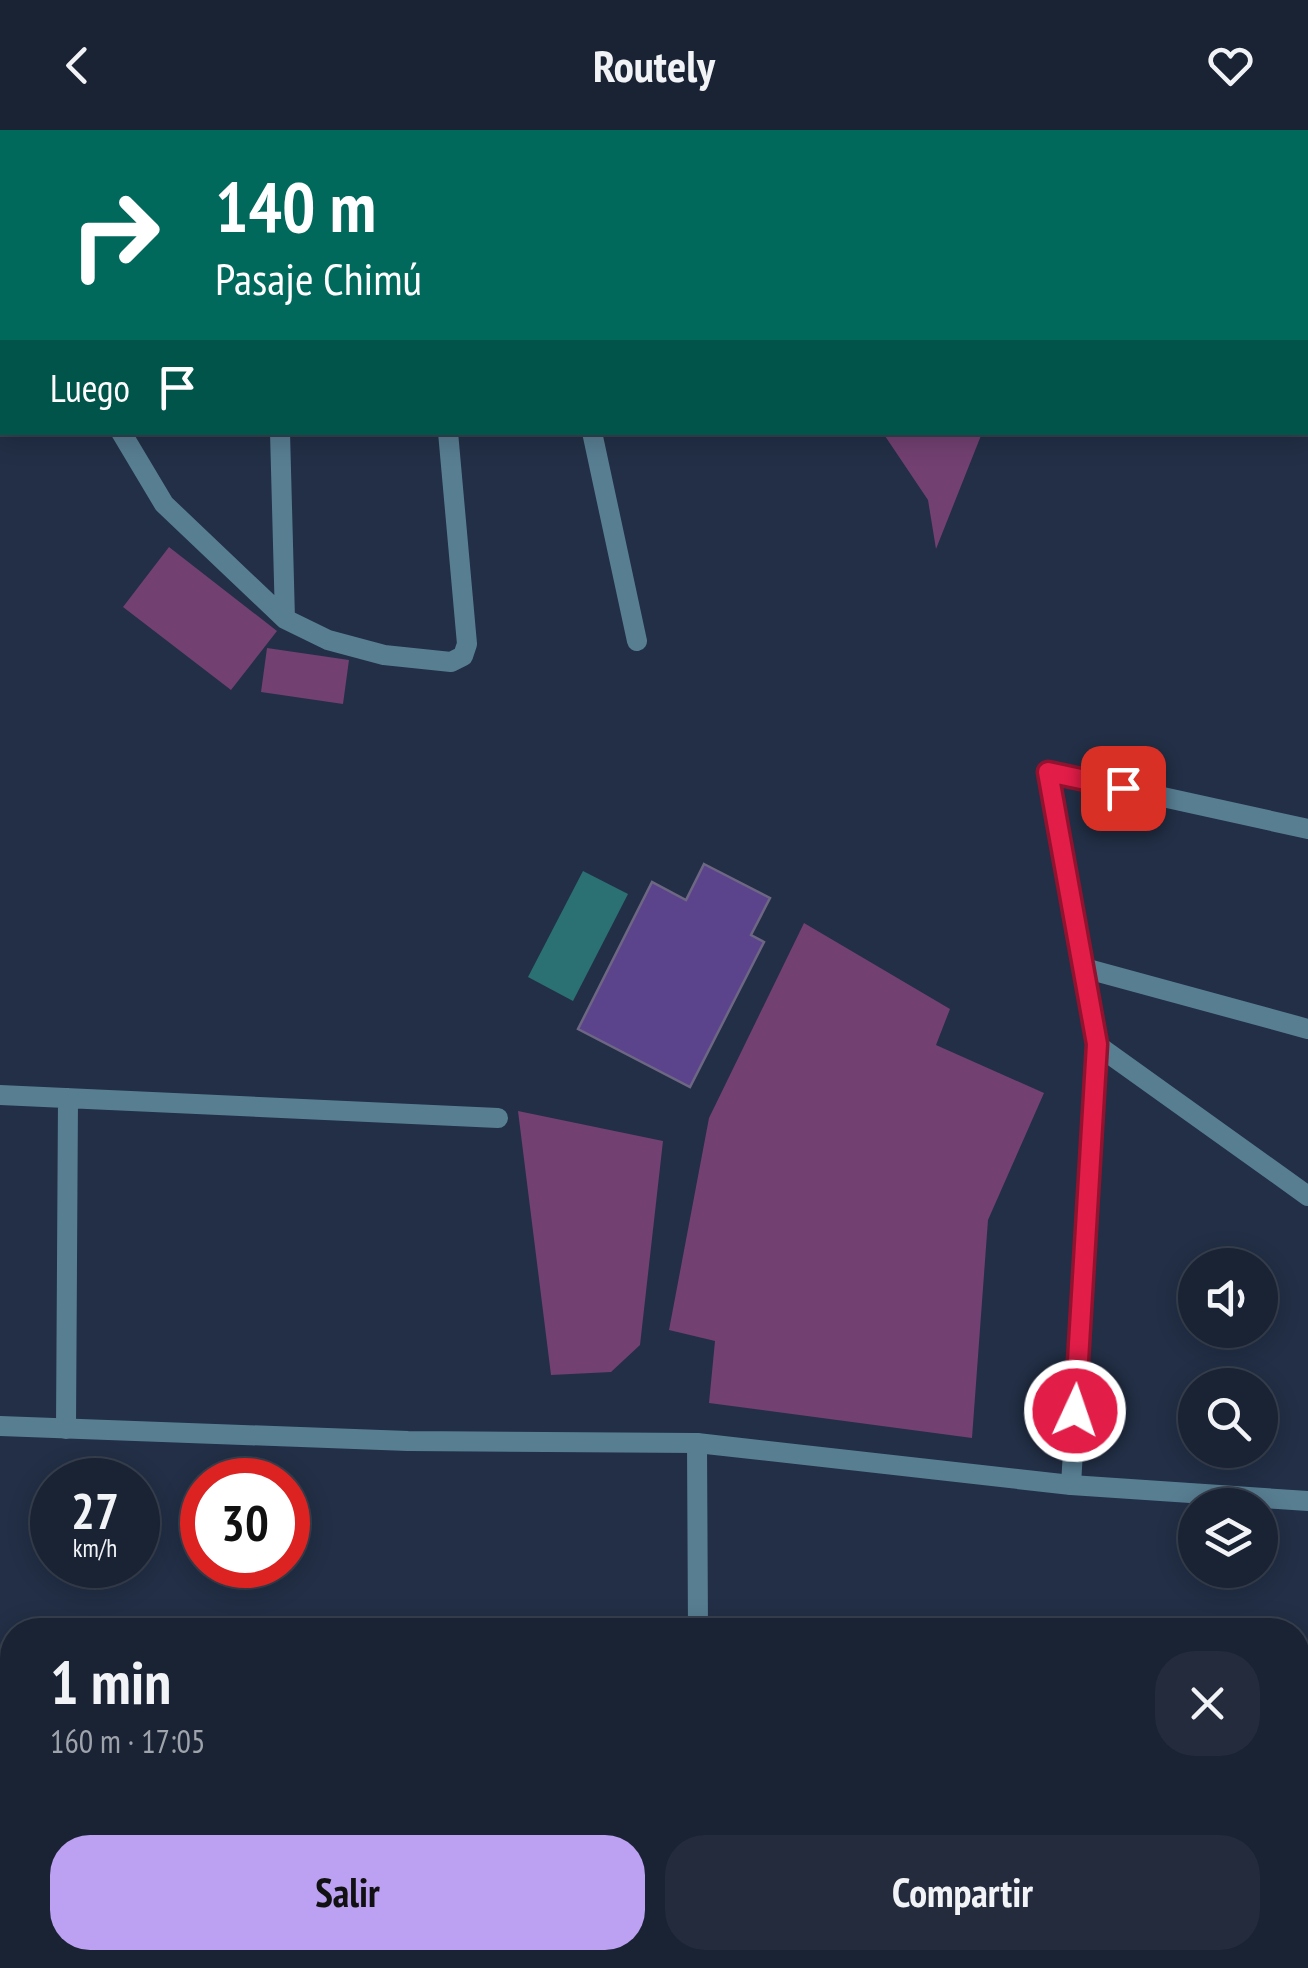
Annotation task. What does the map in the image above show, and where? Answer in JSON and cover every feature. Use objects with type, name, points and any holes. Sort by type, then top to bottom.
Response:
[{"type":"street","points":[[123,435],[164,504],[285,619],[328,640],[384,656],[451,662],[463,656],[467,644],[448,435]]},
{"type":"street","points":[[280,435],[285,619]]},
{"type":"street","points":[[593,435],[636,642]]},
{"type":"street","points":[[1070,1484],[1097,1044],[1048,772],[1308,829]]},
{"type":"street","points":[[1084,968],[1308,1029]]},
{"type":"street","points":[[1097,1044],[1308,1196]]},
{"type":"street","points":[[0,1095],[498,1118]]},
{"type":"street","points":[[66,1429],[68,1098]]},
{"type":"street","points":[[0,1426],[408,1440],[697,1443],[1070,1484],[1308,1501]]},
{"type":"street","points":[[697,1443],[698,1618]]},
{"type":"shaded area","points":[[884,435],[981,435],[936,549],[928,500]]},
{"type":"shaded area","points":[[169,547],[277,631],[231,690],[123,607]]},
{"type":"shaded area","points":[[267,648],[349,660],[343,704],[261,692]]},
{"type":"shaded area","points":[[583,871],[628,894],[573,1001],[528,977]]},
{"type":"shaded area","points":[[804,923],[950,1009],[936,1045],[1044,1093],[988,1220],[972,1438],[709,1403],[715,1341],[669,1330],[709,1118]]},
{"type":"shaded area","points":[[518,1111],[663,1141],[640,1345],[611,1372],[551,1375]]},
{"type":"building","points":[[704,864],[770,898],[751,935],[764,942],[690,1087],[578,1029],[652,882],[686,900]]},
{"type":"route","points":[[1075,1411],[1097,1044],[1048,772],[1123,788]]}]
